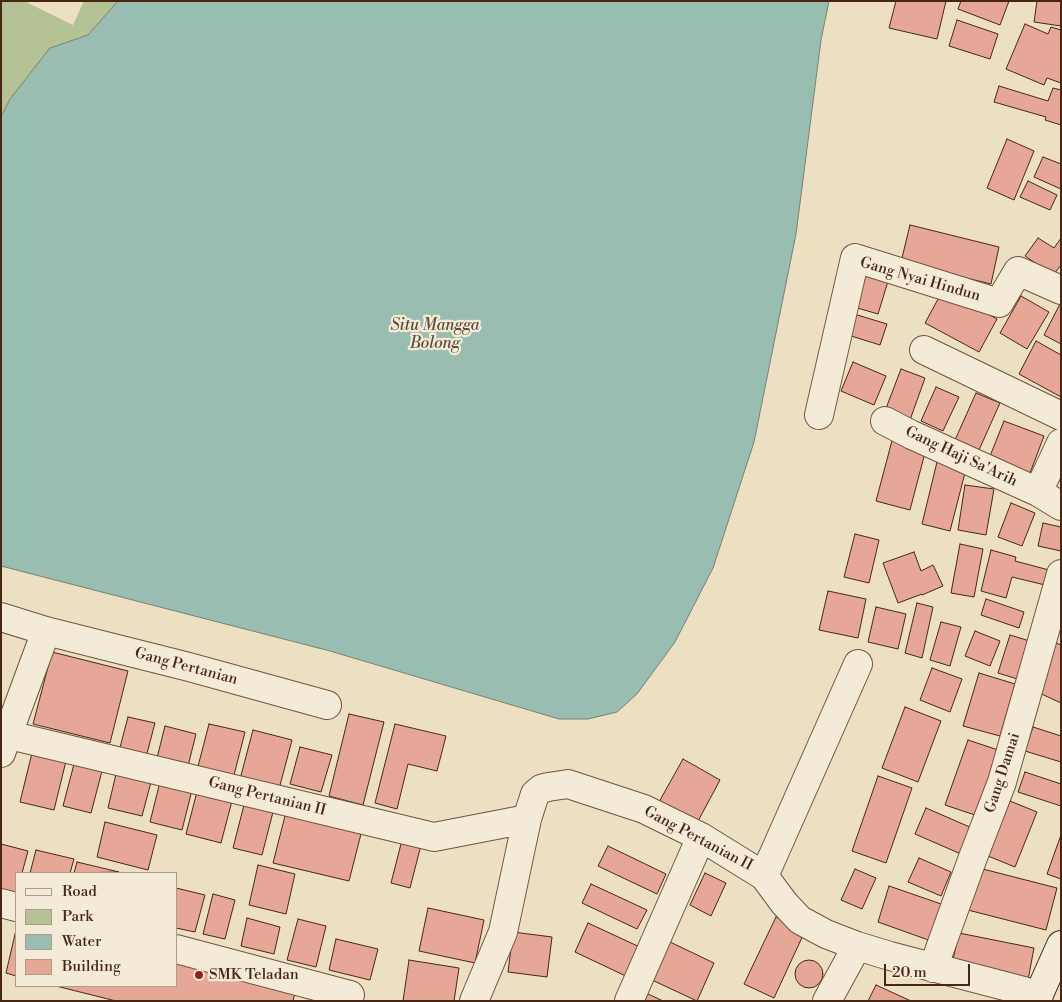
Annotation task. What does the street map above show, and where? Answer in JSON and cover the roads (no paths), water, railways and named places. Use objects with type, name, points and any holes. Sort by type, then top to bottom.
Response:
[{"type":"street","name":"Gang Nyai Hindun","points":[[818,415],[855,258],[999,303],[1018,271],[1061,290]]},
{"type":"street","points":[[924,350],[1061,416]]},
{"type":"street","name":"Gang Haji Sa'Arih","points":[[885,421],[1038,492],[1061,506]]},
{"type":"street","points":[[1038,492],[1061,443]]},
{"type":"street","name":"Gang Damai","points":[[933,968],[1002,782],[1061,574]]},
{"type":"street","name":"Gang Pertanian","points":[[1,617],[46,631],[189,667],[327,705]]},
{"type":"street","points":[[5,744],[46,631]]},
{"type":"street","points":[[764,876],[858,664]]},
{"type":"street","name":"Gang Pertanian II","points":[[5,744],[434,837],[527,819]]},
{"type":"street","name":"Gang Pertanian II","points":[[474,1001],[503,932],[527,819],[535,794],[548,786],[568,784],[644,809],[701,837],[764,876],[784,904],[800,920],[826,934],[857,946],[1037,998]]},
{"type":"street","points":[[629,1001],[701,837]]},
{"type":"street","points":[[1,903],[15,907]]},
{"type":"street","points":[[1037,998],[1061,945]]},
{"type":"street","points":[[828,1001],[857,946]]},
{"type":"street","points":[[178,950],[350,996]]},
{"type":"water","name":"Situ Mangga Bolong","points":[[118,1],[829,1],[821,40],[796,234],[754,442],[713,568],[675,642],[637,694],[617,712],[588,719],[559,719],[330,651],[1,566],[1,117],[10,99],[50,48],[88,35]]},
{"type":"place","name":"SMK Teladan","points":[[199,975]]}]
